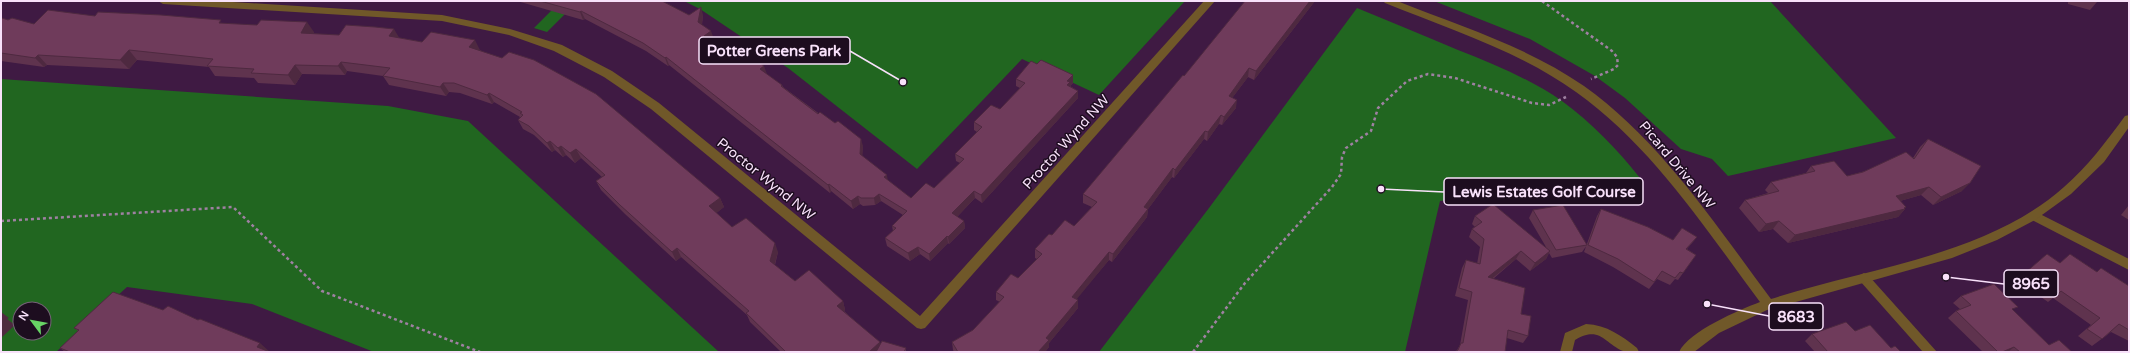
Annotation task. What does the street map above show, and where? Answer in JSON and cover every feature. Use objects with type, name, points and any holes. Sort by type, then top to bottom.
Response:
[{"type":"street","name":"Proctor Wynd NW","points":[[163,1],[442,18],[510,32],[558,48],[608,74],[655,106],[921,324],[1210,1]]},
{"type":"street","name":"Picard Drive NW","points":[[1388,1],[1527,59],[1579,88],[1600,104],[1618,119],[1653,155],[1768,304]]},
{"type":"street","points":[[1685,352],[1695,342],[1725,322],[1768,304],[1939,258],[1990,239],[2034,216],[2065,195],[2094,167],[2115,142],[2129,119]]},
{"type":"street","points":[[2034,216],[2129,265]]},
{"type":"street","points":[[1864,278],[1931,352]]},
{"type":"street","points":[[1566,352],[1569,337],[1578,330],[1591,329],[1604,332],[1632,352]]},
{"type":"path","points":[[1542,1],[1561,16],[1600,41],[1617,57],[1618,65],[1614,69],[1595,76]]},
{"type":"path","points":[[1193,352],[1245,283],[1332,187],[1341,174],[1342,156],[1346,148],[1371,131],[1378,108],[1391,94],[1407,81],[1428,74],[1455,78],[1532,103],[1549,105],[1561,101]]},
{"type":"path","points":[[1,221],[233,207],[322,291],[480,352]]},
{"type":"green space","points":[[561,1],[578,1],[547,32],[534,28]]},
{"type":"green space","points":[[684,1],[1185,1],[1099,95],[1022,59],[917,169],[788,68],[700,9]]},
{"type":"green space","points":[[1434,1],[1770,1],[1896,138],[1728,176],[1712,159],[1681,149],[1625,98],[1595,76],[1530,39]]},
{"type":"green space","points":[[1357,8],[1498,66],[1550,93],[1573,109],[1594,127],[1640,178],[1440,201],[1405,352],[1099,352],[1209,208]]},
{"type":"green space","points":[[1,79],[388,106],[468,121],[719,352],[374,352],[252,304],[127,287],[56,352],[1,352]]},
{"type":"building","points":[[540,1],[662,1],[689,15],[701,7],[698,22],[711,31],[704,36],[731,57],[742,50],[764,66],[760,69],[818,114],[820,112],[835,123],[838,121],[861,139],[860,154],[887,175],[884,177],[911,198],[926,183],[934,188],[964,159],[955,154],[982,127],[974,122],[991,105],[1000,109],[1025,83],[1016,79],[1031,61],[1037,64],[1041,60],[1073,75],[1067,81],[1070,82],[1067,85],[1078,91],[981,195],[974,191],[952,213],[964,221],[948,237],[947,236],[929,254],[918,247],[908,253],[885,238],[896,228],[892,226],[907,211],[879,194],[874,198],[861,198],[858,196],[851,201],[829,184],[828,185],[666,57],[665,58],[643,43],[581,11],[580,12]]},
{"type":"building","points":[[1245,1],[1310,1],[1256,71],[1249,68],[1229,96],[1237,100],[1224,117],[1221,115],[1208,132],[1205,131],[1175,170],[1173,168],[1144,207],[1148,209],[1113,254],[1109,252],[1072,297],[1078,300],[1046,338],[1049,340],[1038,352],[958,352],[952,342],[973,330],[1004,297],[996,292],[1011,274],[1018,278],[1042,254],[1035,249],[1049,234],[1052,235],[1065,220],[1074,226],[1097,202],[1083,194],[1183,75],[1184,76]]},
{"type":"building","points":[[48,10],[95,16],[98,12],[161,15],[221,20],[219,23],[257,25],[261,20],[307,22],[301,33],[339,35],[346,25],[375,27],[394,29],[389,36],[422,42],[431,32],[475,40],[469,47],[502,58],[509,52],[534,60],[596,94],[720,198],[709,206],[732,227],[746,218],[775,243],[770,261],[795,281],[809,270],[843,301],[837,306],[880,342],[869,352],[786,352],[746,313],[749,311],[677,248],[672,252],[620,205],[596,181],[605,175],[576,149],[570,153],[561,146],[558,148],[550,141],[547,143],[529,126],[518,120],[523,115],[520,113],[522,112],[489,93],[487,95],[454,83],[443,83],[440,87],[383,76],[390,68],[341,62],[338,66],[295,65],[288,75],[251,73],[254,69],[207,66],[213,59],[129,50],[120,60],[38,55],[35,58],[1,53],[2,18],[8,20],[12,18],[34,24]]},
{"type":"building","points":[[1928,139],[1981,166],[1970,183],[1941,197],[1929,187],[1896,196],[1906,207],[1904,208],[1905,209],[1795,235],[1779,221],[1766,224],[1745,200],[1779,191],[1771,182],[1815,171],[1811,166],[1834,161],[1847,176],[1863,172],[1906,152],[1914,159]]},
{"type":"building","points":[[1493,204],[1550,251],[1535,263],[1521,251],[1488,277],[1525,288],[1521,314],[1531,316],[1528,336],[1508,330],[1505,352],[1454,352],[1458,350],[1461,343],[1463,343],[1472,292],[1459,288],[1466,260],[1480,264],[1484,239],[1472,229],[1482,222],[1475,216]]},
{"type":"building","points":[[1563,205],[1587,245],[1556,250],[1533,210]]},
{"type":"building","points":[[1601,209],[1648,227],[1673,240],[1682,228],[1697,237],[1686,249],[1696,255],[1683,273],[1680,272],[1675,278],[1662,271],[1654,282],[1618,259],[1588,245]]},
{"type":"building","points":[[2047,254],[2060,263],[2070,254],[2097,272],[2101,268],[2129,286],[2129,330],[2119,324],[2102,339],[2087,329],[2100,318],[2061,291],[2057,295],[2025,273]]},
{"type":"building","points":[[1994,284],[2018,307],[2012,309],[2049,345],[2059,340],[2072,352],[2020,352],[2014,347],[1998,352],[1956,311],[1971,305],[1961,296]]},
{"type":"building","points":[[113,292],[163,310],[168,306],[198,320],[200,319],[260,343],[257,347],[270,352],[70,352],[60,348],[79,330],[74,328]]},
{"type":"building","points":[[1846,322],[1855,331],[1870,325],[1891,348],[1895,346],[1901,352],[1828,352],[1812,334]]},
{"type":"building","points":[[882,341],[906,348],[904,352],[876,352]]},
{"type":"place","name":"Potter Greens Park","points":[[903,82]]},
{"type":"place","name":"Lewis Estates Golf Course","points":[[1381,189]]},
{"type":"place","name":"8965","points":[[1946,277]]},
{"type":"place","name":"8683","points":[[1707,304]]}]
